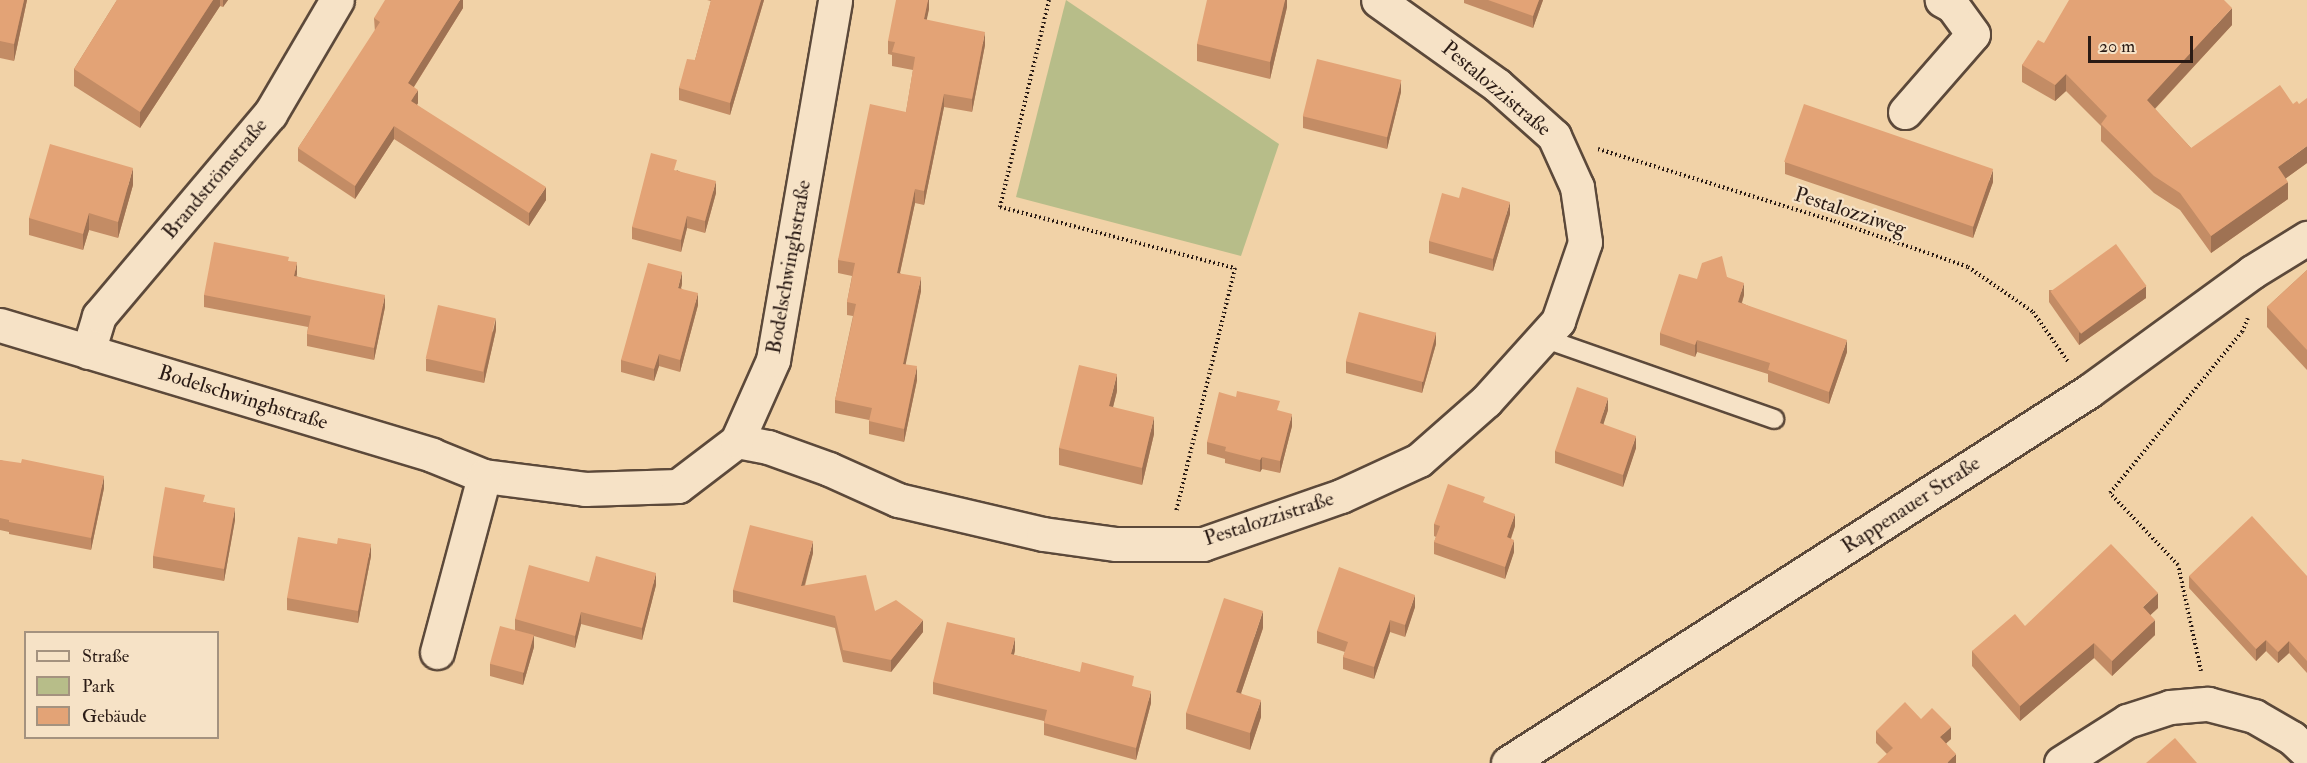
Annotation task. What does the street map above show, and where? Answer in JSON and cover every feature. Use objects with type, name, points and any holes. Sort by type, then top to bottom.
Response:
[{"type":"street","name":"Brandströmstraße","points":[[88,352],[99,316],[270,114],[337,0]]},
{"type":"street","name":"Bodelschwinghstraße","points":[[0,325],[432,455],[484,476],[585,489],[678,486],[737,441],[773,360],[835,0]]},
{"type":"street","name":"Pestalozzistraße","points":[[737,441],[768,447],[909,503],[1043,534],[1116,544],[1203,544],[1341,496],[1419,460],[1486,401],[1558,321],[1585,242],[1577,187],[1554,136],[1497,85],[1378,0]]},
{"type":"street","points":[[1905,112],[1973,34],[1953,6],[1942,0]]},
{"type":"street","name":"Rappenauer Straße","points":[[1508,763],[2089,391],[2252,272],[2307,238]]},
{"type":"street","points":[[436,652],[484,476]]},
{"type":"street","points":[[2061,763],[2127,721],[2170,707],[2208,704],[2254,716],[2292,738],[2307,752]]},
{"type":"lane","points":[[1543,338],[1774,420]]},
{"type":"path","points":[[1049,0],[1000,207],[1235,268],[1168,544]]},
{"type":"path","name":"Pestalozziweg","points":[[1554,136],[1834,221],[1968,267],[2033,312],[2089,391]]},
{"type":"path","points":[[2208,704],[2178,565],[2110,493],[2242,332],[2258,297],[2252,272]]},
{"type":"green space","points":[[1066,0],[1279,144],[1241,256],[1016,197]]},
{"type":"building","points":[[0,0],[24,0],[14,44],[0,41]]},
{"type":"building","points":[[117,0],[213,0],[140,112],[74,69]]},
{"type":"building","points":[[385,0],[460,0],[408,83],[418,90],[411,101],[546,187],[529,213],[394,126],[355,186],[298,148],[380,22],[374,18]]},
{"type":"building","points":[[711,0],[761,0],[730,103],[679,88],[687,59],[695,60]]},
{"type":"building","points":[[896,0],[928,0],[924,19],[985,32],[972,99],[944,94],[924,191],[915,189],[897,273],[921,277],[903,364],[917,366],[904,429],[869,421],[872,408],[835,400],[856,304],[847,302],[855,263],[838,260],[870,104],[906,112],[915,57],[892,52],[895,42],[888,41]]},
{"type":"building","points":[[1207,0],[1285,0],[1270,62],[1197,44]]},
{"type":"building","points":[[1488,0],[1539,0],[1533,16]]},
{"type":"building","points":[[2069,0],[2224,0],[2232,8],[2147,100],[2191,148],[2280,85],[2293,104],[2297,101],[2299,104],[2307,98],[2307,146],[2278,167],[2288,182],[2211,236],[2180,193],[2154,176],[2101,124],[2107,116],[2066,74],[2055,85],[2022,65],[2038,40],[2044,43]]},
{"type":"building","points":[[1317,59],[1401,80],[1387,137],[1303,116]]},
{"type":"building","points":[[1804,104],[1993,169],[1973,227],[1784,162]]},
{"type":"building","points":[[50,144],[133,168],[118,222],[89,213],[83,234],[29,218]]},
{"type":"building","points":[[651,153],[677,160],[674,170],[716,181],[705,221],[687,216],[681,240],[632,227]]},
{"type":"building","points":[[1462,187],[1510,202],[1493,259],[1429,241],[1442,193],[1459,198]]},
{"type":"building","points":[[214,242],[289,257],[288,261],[297,262],[294,276],[385,295],[374,348],[307,334],[311,316],[204,295]]},
{"type":"building","points":[[2116,244],[2147,286],[2081,334],[2050,292]]},
{"type":"building","points":[[1722,256],[1727,277],[1744,283],[1738,302],[1847,340],[1829,392],[1768,370],[1770,363],[1697,340],[1695,345],[1660,333],[1679,274],[1697,279],[1702,263]]},
{"type":"building","points":[[648,263],[682,272],[678,288],[698,293],[680,360],[659,354],[654,369],[621,360]]},
{"type":"building","points":[[2307,270],[2307,350],[2267,307]]},
{"type":"building","points":[[438,305],[495,318],[483,372],[426,359]]},
{"type":"building","points":[[1359,312],[1436,333],[1423,382],[1346,361]]},
{"type":"building","points":[[1079,365],[1117,374],[1109,406],[1154,417],[1142,468],[1059,448]]},
{"type":"building","points":[[1577,387],[1608,398],[1600,423],[1636,436],[1623,475],[1555,451]]},
{"type":"building","points":[[1237,391],[1280,401],[1277,410],[1292,414],[1280,461],[1262,457],[1260,460],[1225,451],[1226,447],[1207,442],[1219,392],[1236,397]]},
{"type":"building","points":[[22,459],[104,476],[91,538],[9,522],[9,520],[0,518],[0,460],[21,463]]},
{"type":"building","points":[[1448,484],[1485,497],[1483,502],[1515,514],[1507,537],[1514,540],[1505,567],[1434,542],[1440,526],[1434,524]]},
{"type":"building","points":[[165,487],[205,495],[203,502],[235,508],[224,569],[153,556]]},
{"type":"building","points":[[2252,516],[2307,576],[2307,661],[2289,641],[2278,652],[2266,640],[2256,649],[2189,576]]},
{"type":"building","points":[[750,525],[813,541],[801,586],[866,575],[875,611],[896,600],[923,620],[891,660],[843,650],[835,616],[733,590]]},
{"type":"building","points":[[298,537],[337,544],[338,538],[371,544],[358,611],[287,598]]},
{"type":"building","points":[[2111,544],[2158,593],[2143,607],[2155,620],[2112,661],[2094,643],[2020,706],[1972,651],[2015,614],[2025,626]]},
{"type":"building","points":[[596,556],[656,573],[642,628],[581,612],[575,636],[515,619],[529,565],[589,582]]},
{"type":"building","points":[[1339,567],[1415,595],[1405,625],[1390,620],[1374,667],[1343,657],[1348,642],[1317,631]]},
{"type":"building","points":[[1224,598],[1263,611],[1236,692],[1261,700],[1250,733],[1186,713]]},
{"type":"building","points":[[947,622],[1015,638],[1011,654],[1080,672],[1082,662],[1134,676],[1132,686],[1151,691],[1136,748],[1044,723],[1047,710],[933,682]]},
{"type":"building","points":[[500,626],[534,635],[524,673],[490,664]]},
{"type":"building","points":[[1905,702],[1921,719],[1932,708],[1951,727],[1940,737],[1956,754],[1947,763],[1877,763],[1893,748],[1876,731]]},
{"type":"building","points":[[2175,738],[2197,763],[2146,763]]}]
